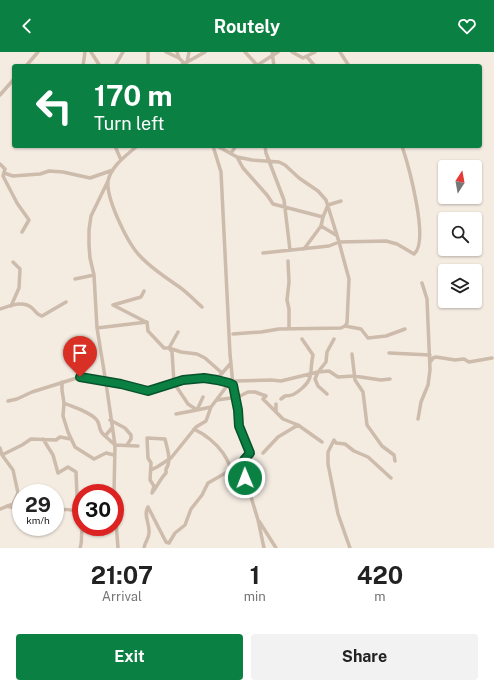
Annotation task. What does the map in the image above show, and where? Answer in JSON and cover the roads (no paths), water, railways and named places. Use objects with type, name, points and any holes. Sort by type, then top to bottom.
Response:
[{"type":"street","points":[[28,64],[38,52]]},
{"type":"street","points":[[83,64],[85,52]]},
{"type":"street","points":[[91,52],[99,64]]},
{"type":"street","points":[[116,64],[123,52]]},
{"type":"street","points":[[148,52],[148,64]]},
{"type":"street","points":[[166,52],[186,63]]},
{"type":"street","points":[[177,52],[179,58]]},
{"type":"street","points":[[186,63],[189,52]]},
{"type":"street","points":[[186,63],[204,52]]},
{"type":"street","points":[[245,52],[255,64]]},
{"type":"street","points":[[260,64],[272,54],[278,52]]},
{"type":"street","points":[[292,52],[303,58],[315,52]]},
{"type":"street","points":[[340,52],[348,64]]},
{"type":"street","points":[[272,54],[274,64]]},
{"type":"street","points":[[306,57],[313,64]]},
{"type":"street","points":[[0,95],[12,82]]},
{"type":"street","points":[[116,148],[121,160]]},
{"type":"street","points":[[114,484],[115,445],[97,328],[94,275],[89,252],[89,223],[93,210],[113,170],[121,160],[135,148]]},
{"type":"street","points":[[144,548],[149,534],[149,524],[146,513],[148,507],[166,542],[169,543],[175,533],[185,525],[191,509],[204,492],[207,484],[231,470],[244,460],[250,453],[239,426],[238,410],[232,382],[221,172],[214,148]]},
{"type":"street","points":[[219,148],[237,157],[270,161],[285,165],[299,178],[318,191],[326,200],[349,279],[348,320],[344,326]]},
{"type":"street","points":[[225,152],[231,153],[235,148]]},
{"type":"street","points":[[265,148],[285,206],[290,250]]},
{"type":"street","points":[[263,253],[329,246],[339,242],[386,241],[397,244],[412,254],[415,254],[420,242],[419,221],[412,177],[403,148]]},
{"type":"street","points":[[237,157],[243,168],[273,204],[323,217]]},
{"type":"street","points":[[0,164],[5,169],[3,176],[17,203],[29,220],[22,232]]},
{"type":"street","points":[[4,173],[13,176],[40,174],[49,171],[63,172],[90,178],[113,170]]},
{"type":"street","points":[[108,181],[114,211],[125,234],[139,256],[202,306]]},
{"type":"street","points":[[328,205],[341,201]]},
{"type":"street","points":[[304,249],[321,226],[328,205]]},
{"type":"street","points":[[321,226],[336,235]]},
{"type":"street","points":[[288,261],[289,282],[287,300],[289,329]]},
{"type":"street","points":[[11,306],[19,288],[20,269],[13,262]]},
{"type":"street","points":[[75,279],[94,275]]},
{"type":"street","points":[[418,419],[421,402],[428,385],[430,362],[427,299],[422,283]]},
{"type":"street","points":[[144,292],[141,297],[114,305],[147,322]]},
{"type":"street","points":[[15,297],[20,303],[32,308],[36,314],[42,316],[66,302]]},
{"type":"street","points":[[0,309],[20,303]]},
{"type":"street","points":[[147,322],[148,331],[164,348],[197,354],[205,358],[222,373]]},
{"type":"street","points":[[97,328],[147,322]]},
{"type":"street","points":[[233,334],[289,329],[341,328],[344,326],[361,329],[368,338],[386,336],[405,329]]},
{"type":"street","points":[[169,348],[178,332]]},
{"type":"street","points":[[281,399],[286,396],[291,396],[307,384],[310,378],[313,355],[302,339]]},
{"type":"street","points":[[327,394],[318,386],[314,379],[326,362],[328,352],[334,340]]},
{"type":"street","points":[[169,348],[172,352],[174,383],[188,404],[196,410]]},
{"type":"street","points":[[389,353],[430,355]]},
{"type":"street","points":[[352,354],[355,380],[363,392],[367,425],[382,446],[394,455],[395,461]]},
{"type":"street","points":[[430,362],[436,357],[455,360],[464,359],[469,362],[492,358]]},
{"type":"street","points":[[217,380],[231,363]]},
{"type":"street","points":[[8,401],[62,382],[82,377],[106,383],[121,384],[148,391],[166,387],[174,383],[199,378],[232,382],[271,380],[282,381],[311,373],[329,371],[338,377],[354,376],[381,380],[390,379]]},
{"type":"street","points":[[62,382],[64,402],[63,416],[75,448],[94,459],[106,454],[114,455]]},
{"type":"street","points":[[150,470],[169,459],[194,429],[206,421],[211,407],[232,382]]},
{"type":"street","points":[[217,400],[235,397],[248,392],[263,394],[266,397],[263,399],[283,419],[298,425],[322,442]]},
{"type":"street","points":[[196,410],[203,397]]},
{"type":"street","points":[[64,402],[89,414],[98,421],[99,432],[115,445],[138,446]]},
{"type":"street","points":[[276,404],[276,412]]},
{"type":"street","points":[[176,414],[211,407]]},
{"type":"street","points":[[110,420],[125,428],[131,435],[131,439],[127,445]]},
{"type":"street","points":[[263,453],[278,437],[298,425]]},
{"type":"street","points":[[105,436],[112,428]]},
{"type":"street","points":[[194,429],[206,435],[214,443],[223,454],[231,470],[236,476],[247,482]]},
{"type":"street","points":[[2,455],[31,439],[56,440],[60,437],[71,439]]},
{"type":"street","points":[[147,438],[165,438],[169,465],[166,469],[166,473],[152,493],[154,486],[150,480],[150,470],[151,464],[148,458],[147,438]]},
{"type":"street","points":[[43,439],[53,455],[58,473],[68,467],[76,472],[77,484]]},
{"type":"street","points":[[350,548],[338,514],[328,464],[328,452],[334,440],[336,443],[345,444],[354,451],[368,457],[391,478]]},
{"type":"street","points":[[0,448],[2,455],[13,470],[18,493],[13,504],[0,509]]},
{"type":"street","points":[[244,460],[244,472],[258,520],[264,548]]},
{"type":"street","points":[[6,506],[12,508]]},
{"type":"street","points":[[258,520],[273,541],[276,548]]},
{"type":"street","points":[[80,548],[82,544],[81,536]]},
{"type":"street","points":[[117,536],[118,548]]}]
